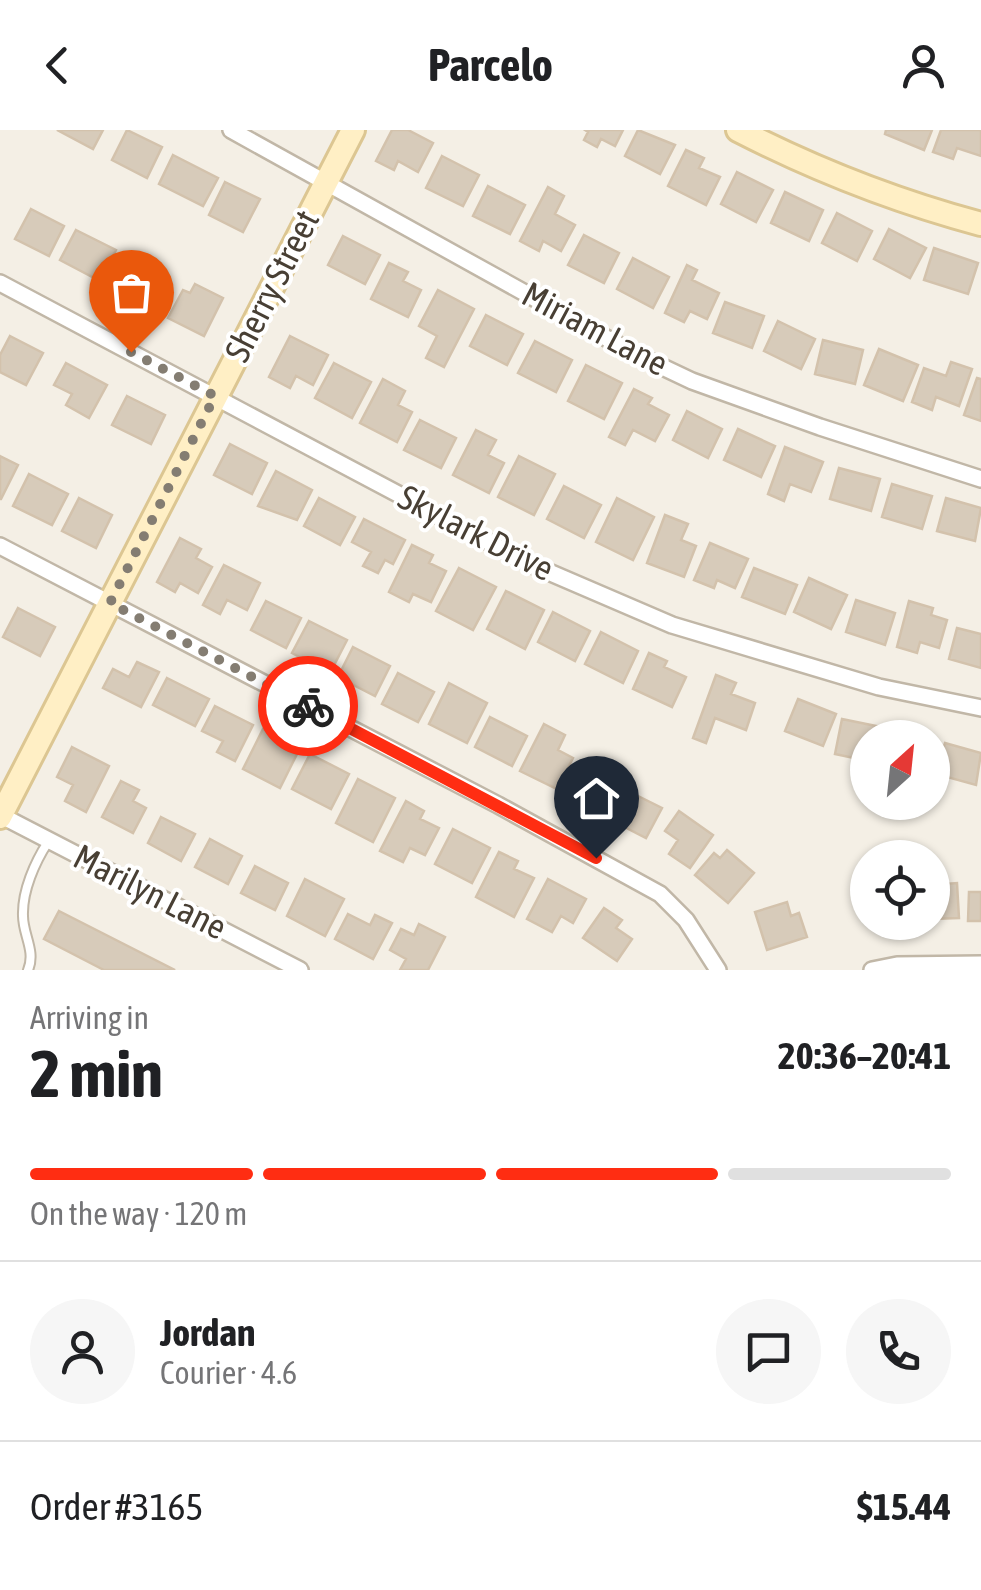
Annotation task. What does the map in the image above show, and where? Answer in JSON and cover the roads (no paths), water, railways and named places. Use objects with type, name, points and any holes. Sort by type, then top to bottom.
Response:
[{"type":"street","name":"Miriam Lane","points":[[231,130],[634,354],[692,381],[981,478]]},
{"type":"street","name":"Sherry Street","points":[[0,815],[352,130]]},
{"type":"street","points":[[738,130],[832,176],[899,202],[981,224]]},
{"type":"street","name":"Skylark Drive","points":[[0,284],[530,564],[672,625],[879,688],[981,708]]},
{"type":"street","points":[[0,546],[498,804],[660,894],[686,920],[718,970]]},
{"type":"street","name":"Marilyn Lane","points":[[0,815],[300,970]]},
{"type":"street","points":[[872,970],[898,965],[981,964]]},
{"type":"lane","points":[[28,970],[32,960],[22,915],[35,862],[49,840]]}]
